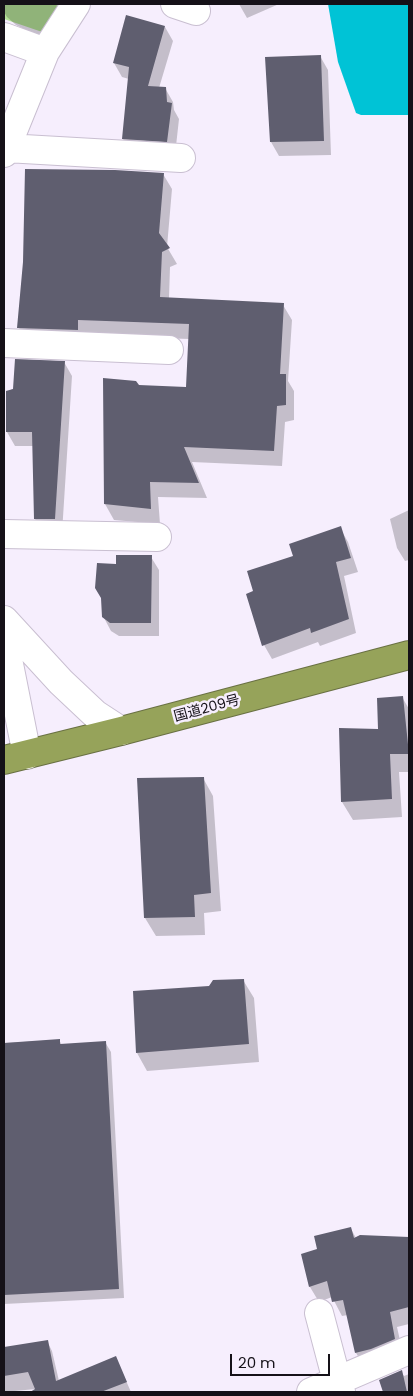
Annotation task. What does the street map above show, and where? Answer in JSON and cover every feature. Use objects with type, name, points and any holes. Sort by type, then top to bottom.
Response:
[{"type":"highway","name":"国道209号","points":[[15,758],[409,655]]},
{"type":"street","points":[[76,4],[45,52],[5,151],[181,158]]},
{"type":"street","points":[[4,36],[45,52]]},
{"type":"street","points":[[4,343],[169,350]]},
{"type":"street","points":[[4,534],[157,538]]},
{"type":"street","points":[[4,620],[61,682],[95,714],[121,731]]},
{"type":"street","points":[[4,639],[15,758]]},
{"type":"street","points":[[320,1313],[339,1387]]},
{"type":"street","points":[[311,1392],[339,1387],[409,1350]]},
{"type":"green space","points":[[4,4],[67,4],[51,35],[4,19]]},
{"type":"water","points":[[328,4],[409,4],[409,115],[361,115],[356,113],[338,62]]},
{"type":"building","points":[[126,15],[165,26],[148,86],[166,87],[167,102],[172,103],[167,142],[122,139],[129,67],[113,63]]},
{"type":"building","points":[[321,55],[324,141],[270,142],[265,57]]},
{"type":"building","points":[[25,169],[115,170],[164,173],[159,233],[170,248],[162,252],[160,297],[284,303],[280,374],[286,374],[286,405],[277,406],[274,451],[184,447],[199,483],[150,482],[151,509],[104,504],[103,378],[136,381],[139,385],[186,387],[189,324],[78,320],[78,330],[17,328],[23,262]]},
{"type":"building","points":[[15,359],[65,361],[55,519],[34,519],[32,432],[6,432],[6,391],[13,389]]},
{"type":"building","points":[[341,526],[351,558],[336,562],[349,619],[311,633],[310,628],[262,646],[246,594],[253,591],[247,571],[293,556],[289,544]]},
{"type":"building","points":[[116,555],[152,555],[151,623],[110,623],[102,617],[101,598],[95,588],[97,563],[116,564]]},
{"type":"building","points":[[403,696],[409,754],[390,754],[392,799],[341,802],[339,728],[378,729],[377,698]]},
{"type":"building","points":[[204,777],[211,893],[194,895],[195,917],[144,918],[137,778]]},
{"type":"building","points":[[244,979],[249,1044],[136,1053],[133,991],[209,986],[213,980]]},
{"type":"building","points":[[60,1039],[60,1044],[106,1041],[119,1289],[4,1295],[4,1043]]},
{"type":"building","points":[[351,1227],[354,1238],[360,1235],[409,1237],[409,1307],[390,1312],[395,1339],[371,1349],[355,1353],[343,1300],[332,1302],[327,1281],[309,1287],[301,1254],[317,1249],[314,1236]]},
{"type":"building","points":[[48,1340],[56,1381],[116,1356],[127,1382],[101,1392],[30,1392],[35,1389],[28,1372],[4,1376],[4,1347]]},
{"type":"building","points":[[402,1370],[407,1392],[383,1392],[379,1380]]}]
